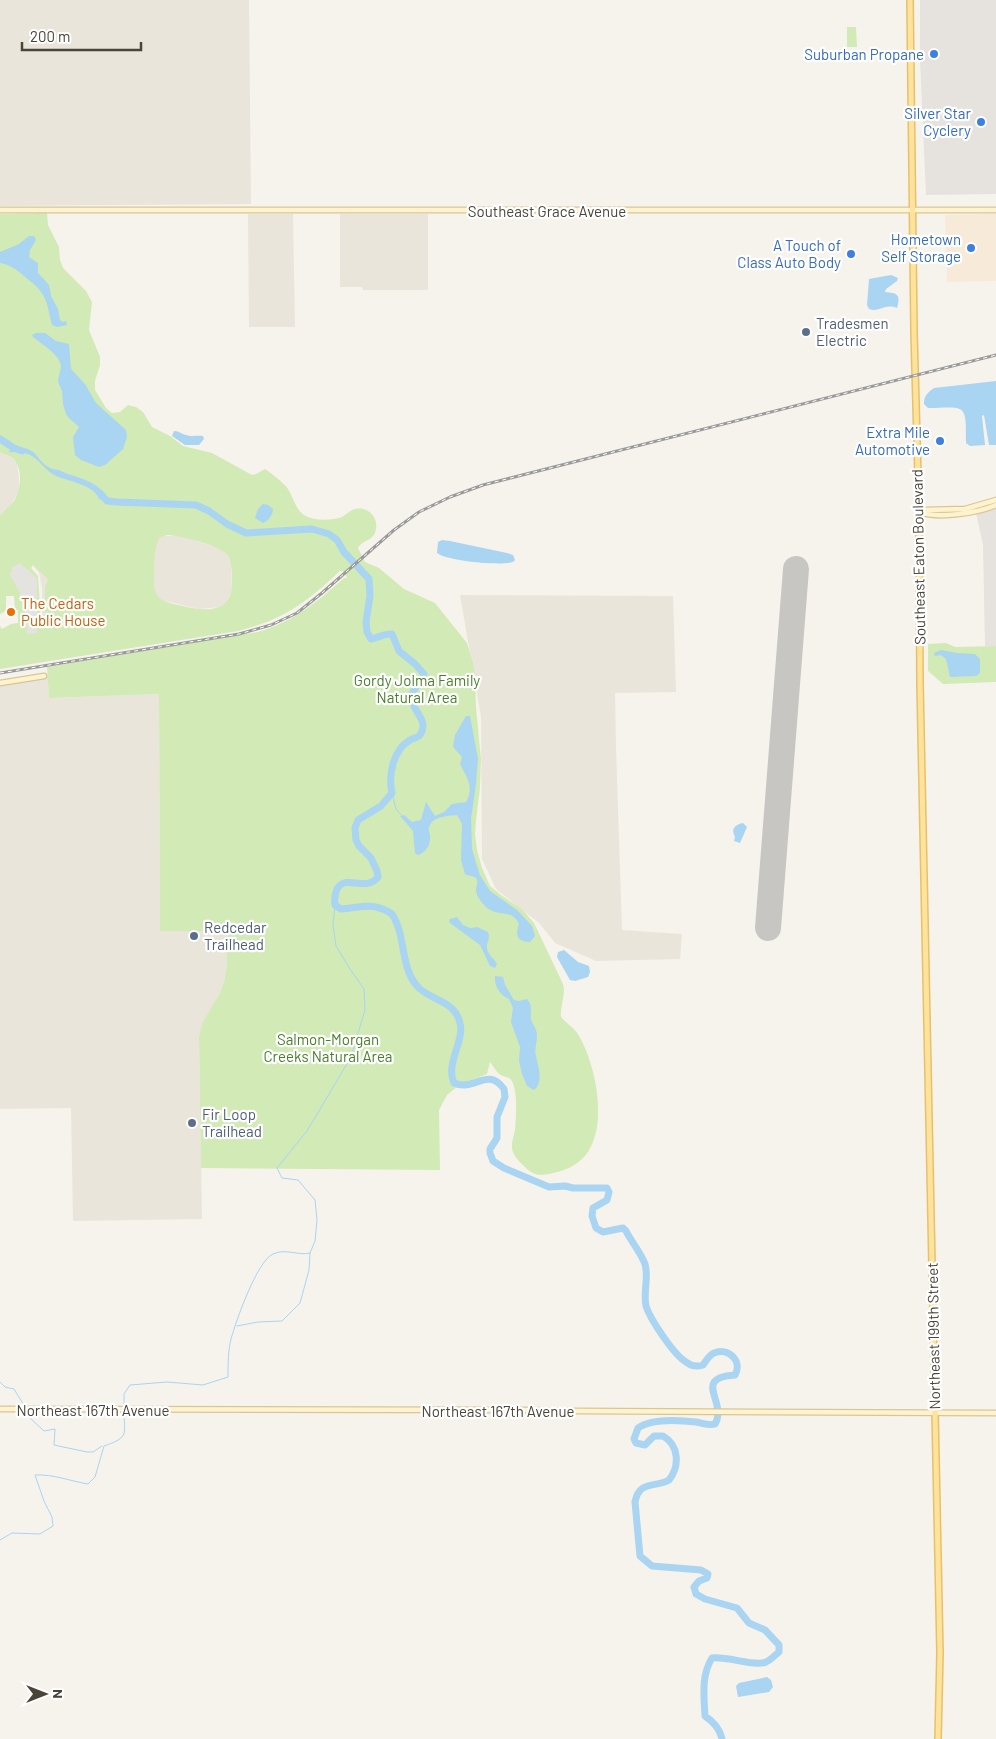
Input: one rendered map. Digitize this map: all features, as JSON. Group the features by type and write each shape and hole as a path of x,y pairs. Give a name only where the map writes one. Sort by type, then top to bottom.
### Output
{"main road":[{"name":"Southeast Eaton Boulevard","path":"910,0 925,933"},
{"name":"Northeast 199th Street","path":"925,933 940,1653 938,1739"}],"street":[{"name":"Southeast Grace Avenue","path":"0,210 996,210"},
{"path":"919,512 925,510 969,508 996,500"},
{"path":"919,512 926,515 965,513 996,505"},
{"path":"0,683 44,676"},
{"name":"Northeast 167th Avenue","path":"0,1409 996,1413"}],"shaded area":[{"path":"0,0 249,0 251,204 0,206"},
{"path":"920,0 996,0 996,194 926,195 920,60"},
{"path":"248,214 293,214 295,327 249,327"},
{"path":"340,214 428,214 428,290 363,290 362,287 340,287"},
{"name":"Hometown Self Storage","path":"996,214 996,281 947,282 945,215"},
{"path":"0,452 11,457 17,463 19,491 12,503 0,515"},
{"path":"996,507 996,646 985,646 983,545 976,513"},
{"path":"160,536 183,536 220,549 228,556 231,565 232,590 227,602 220,607 199,609 161,600 42,621 42,588 39,573 27,558 158,539"},
{"path":"20,563 37,578 37,633 27,634 25,602 28,600 28,596 20,599 20,593 9,573 13,571 11,568"},
{"path":"460,595 673,596 676,692 615,693 616,748 622,930 682,934 680,959 596,961 555,943 539,923 496,889 482,859 481,717"},
{"path":"48,677 49,698 159,694 160,930 226,930 227,965 224,982 199,1037 202,1219 73,1221 71,1108 0,1109 0,685"}],"green space":[{"path":"847,27 856,27 857,47 847,47"},
{"path":"47,213 48,225 59,247 63,268 86,291 92,302 89,330 100,357 95,390 106,408 112,413 120,412 128,405 136,407 143,412 152,427 170,436 183,446 212,453 252,475 265,469 286,487 299,510 308,517 328,520 342,517 355,509 369,512 375,519 376,528 374,536 362,543 358,548 365,562 379,568 404,589 435,603 467,643 475,675 481,759 475,834 482,868 490,886 522,909 534,923 563,984 564,993 561,1017 579,1036 595,1079 598,1113 597,1129 592,1144 585,1156 575,1165 562,1171 541,1175 534,1174 519,1161 512,1147 516,1112 514,1086 510,1079 499,1074 490,1062 487,1074 459,1085 447,1095 439,1110 440,1170 201,1168 199,1037 203,1022 224,982 227,965 226,931 160,931 159,694 49,698 47,667 258,632 293,617 314,603 344,578 347,578 344,572 340,571 294,609 267,622 238,631 0,669 0,626 2,629 11,624 18,623 18,610 15,610 14,596 6,596 6,611 0,614 0,515 14,501 20,484 20,472 11,457 0,452 0,214","holes":["168,535 191,539 209,545 228,556 231,566 232,583 230,594 226,602 220,607 212,609 193,608 170,603 158,596 154,585 156,547 160,537","33,565 48,579 45,587 45,620 41,620 38,576 31,568"]},
{"path":"946,643 955,647 996,646 996,682 943,684 928,671 928,644"}],"water":[{"path":"29,236 34,236 36,240 30,250 29,257 38,263 38,273 49,285 60,320 66,321 67,325 57,327 52,325 44,296 36,286 16,270 0,263 0,252 19,244"},
{"path":"891,275 898,278 897,281 886,289 885,292 897,295 897,308 869,309 867,305 869,279"},
{"path":"45,333 56,341 69,344 71,369 85,384 96,403 126,430 127,437 123,449 105,465 99,467 81,460 75,455 73,437 79,427 66,414 63,404 62,391 58,382 61,368 60,362 54,353 33,337 32,335"},
{"path":"996,381 996,445 989,445 984,415 982,416 985,445 970,446 966,443 966,421 962,410 950,407 928,408 924,404 926,395 934,388"},
{"path":"174,431 188,436 203,436 204,439 199,445 185,445 172,436"},
{"path":"19,447 31,450 51,469 60,470 94,484 104,494 107,501 99,499 87,487 52,474 28,454 9,452 11,449"},
{"path":"263,504 273,509 270,518 263,523 255,518 258,509"},
{"path":"442,540 507,553 513,555 515,560 507,563 474,562 443,556 437,553 438,542"},
{"path":"941,650 975,654 980,659 980,673 976,676 950,677 946,659 941,655 935,656 934,653"},
{"path":"466,716 470,716 478,759 471,819 472,849 480,875 490,891 517,910 532,926 535,936 530,942 518,937 519,924 513,916 491,910 478,897 476,892 477,879 465,874 461,860 462,824 457,815 441,817 430,824 429,845 426,850 418,855 415,853 413,831 400,816 404,815 412,822 421,820 426,802 435,816 444,812 452,804 466,802 470,786 460,764 462,757 453,747 455,735"},
{"path":"743,823 747,827 740,843 734,841 733,830 735,826"},
{"path":"457,917 463,925 470,928 477,927 488,932 487,948 497,964 495,968 490,966 480,945 450,923 450,919"},
{"path":"564,950 578,962 589,966 590,972 588,977 575,981 570,980 557,957 558,952"},
{"path":"495,976 503,977 505,985 514,1000 527,999 531,1005 531,1019 537,1034 535,1051 540,1078 534,1090 527,1086 522,1074 519,1061 520,1047 511,1022 513,1008 509,999 498,990"},
{"path":"767,1677 771,1680 773,1687 769,1692 738,1697 736,1686 739,1683"}],"waterway":[{"path":"0,439 22,451"},
{"path":"100,493 107,501 196,505 246,533 312,529 329,534 337,540 344,552 369,579 370,596 366,622 367,632 371,639 392,634 399,651 424,674 411,695 413,705 421,718 423,726 421,733 404,744 396,756 391,771 392,793 381,806 358,820 355,828 356,840 359,846 371,858 378,877 367,883 350,882 341,885 337,889 335,905 341,909 373,906 392,914 399,931 405,960 412,978 422,991 448,1005 457,1015 460,1023 460,1037 452,1068 454,1083 461,1085 486,1079 498,1083 504,1089 505,1097 497,1117 497,1138 490,1149 493,1161 504,1168 549,1187 607,1188 609,1192 607,1200 593,1208 592,1216 596,1228 603,1232 623,1228 626,1231 645,1264 646,1306 669,1345 681,1358 694,1366 703,1365 711,1355 719,1352 729,1354 736,1360 737,1370 735,1375 722,1377 715,1381 713,1386 718,1416 715,1424 658,1421 638,1428 634,1439 636,1443 645,1445 654,1436 663,1436 672,1445 676,1456 675,1468 669,1480 644,1487 637,1495 635,1502 640,1556 652,1566 701,1570 708,1574 707,1578 699,1581 694,1587 696,1594 705,1599 737,1608 749,1623 765,1630 779,1645 779,1652 770,1660 761,1663 712,1658 705,1679 705,1716 716,1726 722,1739"},
{"path":"392,793 396,809 401,815"},
{"path":"124,1406 124,1394 130,1385 167,1382 203,1385 228,1377 231,1339 248,1292 260,1268 267,1259 278,1252 310,1253 315,1241 317,1220 315,1200 298,1180 282,1178 277,1168 307,1131 351,1057 365,1010 364,989 336,946 333,925 335,905"},
{"path":"237,1326 258,1322 282,1321 300,1303 309,1270 310,1253"},
{"path":"0,1382 5,1387 14,1389 25,1407"},
{"path":"0,1540 12,1533 40,1534 53,1526 52,1517 35,1475 88,1484 95,1477 104,1446 118,1440 124,1434 124,1410"},
{"path":"26,1411 30,1418 44,1431 55,1429 54,1445 87,1452 93,1452 102,1446"}],"runway":[{"path":"768,928 796,569"}],"railway":[{"path":"0,673 239,634 271,625 297,613 394,530 419,512 450,497 483,485 996,355"}],"place":[{"name":"Suburban Propane","path":"934,54"},
{"name":"Silver Star Cyclery","path":"981,122"},
{"name":"Hometown Self Storage","path":"971,248"},
{"name":"A Touch of Class Auto Body","path":"851,254"},
{"name":"Tradesmen Electric","path":"806,332"},
{"name":"Extra Mile Automotive","path":"940,441"},
{"name":"The Cedars Public House","path":"11,612"},
{"name":"Redcedar Trailhead","path":"194,936"},
{"name":"Fir Loop Trailhead","path":"192,1123"}],"park label":[{"name":"Gordy Jolma Family Natural Area","path":"417,688"},
{"name":"Salmon-Morgan Creeks Natural Area","path":"328,1048"}]}
